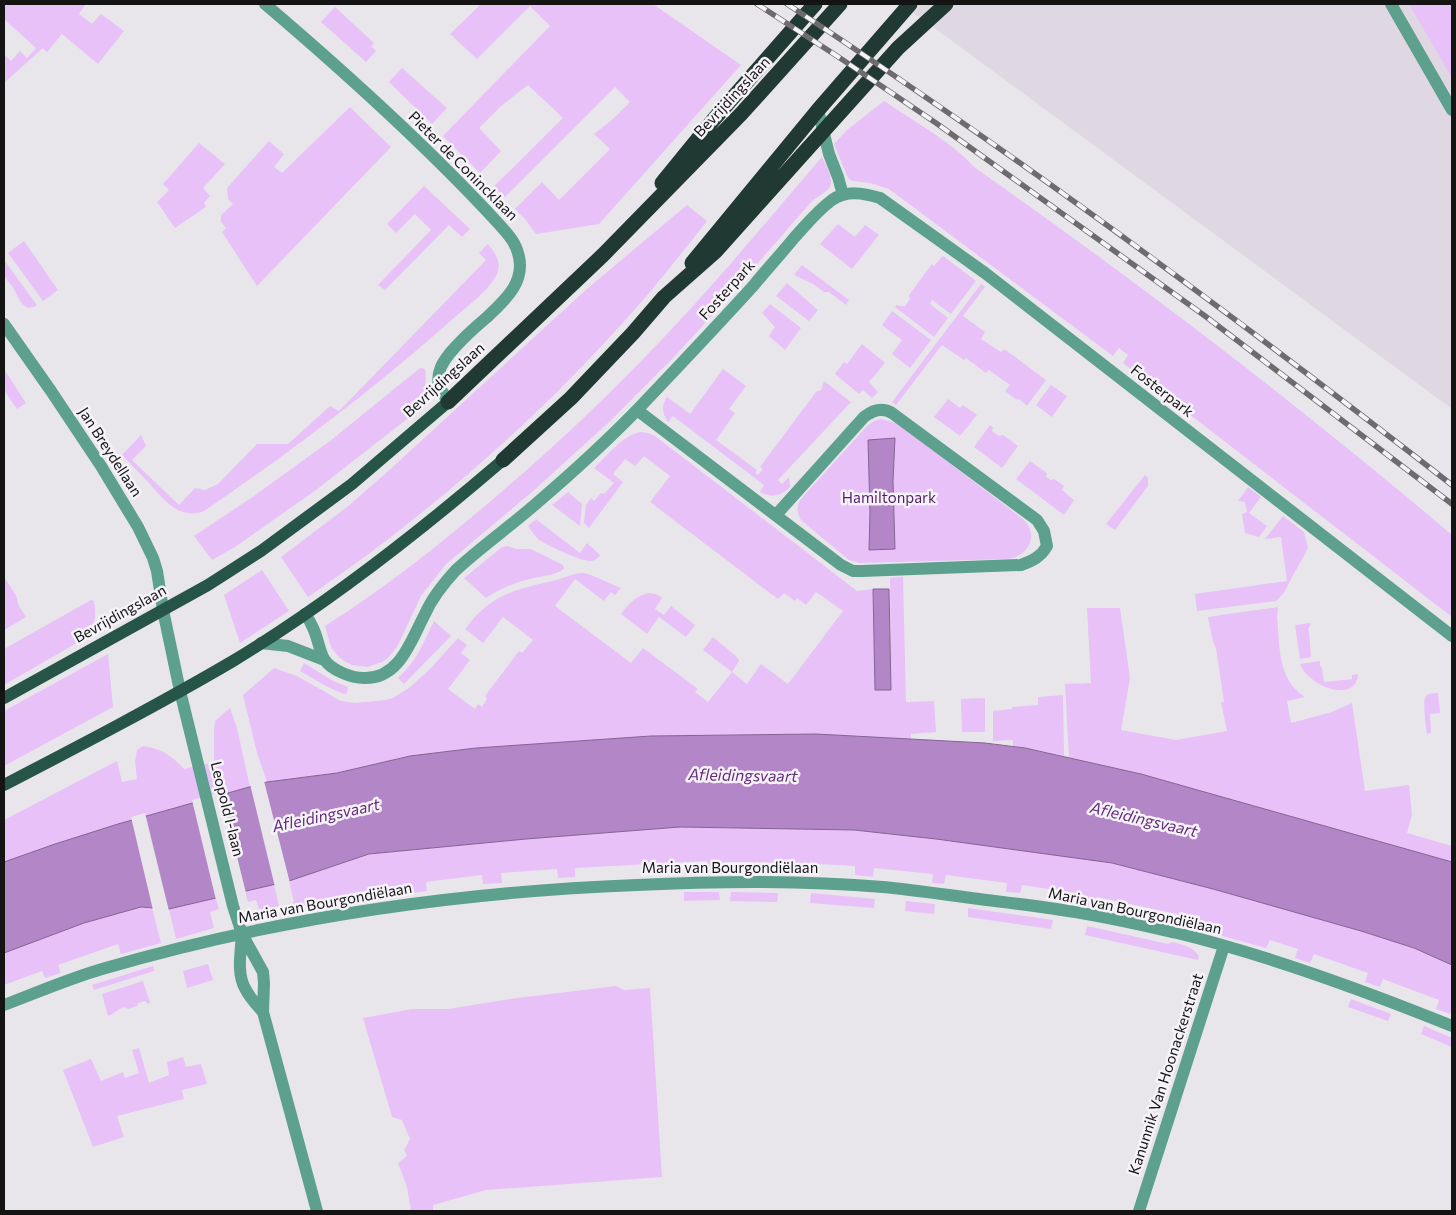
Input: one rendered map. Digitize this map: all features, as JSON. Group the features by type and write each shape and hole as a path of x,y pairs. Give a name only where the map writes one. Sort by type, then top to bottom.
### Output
{"highway":[{"path":"603,256 715,118 815,4"},
{"name":"Bevrijdingslaan","path":"448,402 603,256 741,114 840,4"},
{"path":"503,460 571,398 634,333 818,110 910,4"},
{"path":"664,297 716,252 898,48 946,4"}],"main road":[{"name":"Bevrijdingslaan","path":"4,698 208,585 282,536 352,484 448,402"},
{"path":"4,785 180,691 261,643 396,549 503,460"}],"street":[{"name":"Pieter de Conincklaan","path":"265,4 331,61 407,131 477,201 516,247 520,260 520,270 513,291 504,302 458,343 443,362 439,373 439,385 448,402"},
{"path":"1391,4 1452,110"},
{"path":"818,110 828,154 843,195"},
{"name":"Fosterpark","path":"637,410 737,304 813,216 828,203 843,195 851,193 867,194 880,198 895,208 985,273 1452,636"},
{"name":"Jan Breydellaan","path":"4,324 101,466 138,527 153,558 180,691"},
{"path":"261,643 288,646 324,660 339,672 364,678 377,677 390,670 400,662 433,599 456,570 538,502 637,410 841,565 853,571 1015,566 1035,559 1047,546 1044,531 1037,520 892,412 882,409 876,410 864,417 776,515"},
{"path":"305,614 314,628 324,660"},
{"name":"Leopold I-laan","path":"180,691 242,934 263,972 263,1012 317,1211"},
{"name":"Maria van Bourgondiëlaan","path":"4,1005 100,970 185,947 326,917 422,902 566,887 691,882 767,882 883,887 1070,911 1178,933 1262,956 1452,1026"},
{"name":"Leopold I-laan","path":"242,934 240,967 242,978 245,989 263,1012"},
{"name":"Kanunnik Van Hoonackerstraat","path":"1139,1211 1224,946"}],"shaded area":[{"path":"901,4 1452,4 1452,409 944,35"}],"green space":[{"path":"4,4 86,4 79,14 92,24 101,14 124,31 98,64 62,34 47,52 43,48 4,83 4,54 11,61 20,51 27,58 36,48 4,19"},
{"path":"481,4 653,4 741,65 599,224 536,234 515,209 542,182 559,200 610,149 594,134 630,102 615,87 505,197 493,187 563,118 528,85 501,106 479,128 501,151 480,173 443,136 550,26 530,6 477,59 450,34"},
{"path":"1409,4 1452,4 1452,78"},
{"path":"335,7 374,43 371,46 376,51 366,62 321,22"},
{"path":"402,68 447,108 432,124 389,82"},
{"path":"884,101 943,140 974,167 1097,255 1218,346 1336,439 1452,535 1452,617 1123,363 1128,355 1119,348 1113,356 889,189 870,183 852,181 848,178 834,144 847,130"},
{"path":"350,107 391,147 257,286 222,232 226,228 221,222 221,215 233,204 228,199 227,188 269,141 284,154 274,167 282,173"},
{"path":"199,143 225,164 203,188 210,196 204,203 206,207 175,228 157,202 169,190 163,184"},
{"path":"822,157 828,168 831,181 829,188 812,201 709,319 608,423 532,492 446,564 421,596 398,645 389,657 382,662 367,667 352,665 337,655 331,647 325,626 404,571 504,490 553,447 623,380 688,311"},
{"path":"424,186 470,229 462,237 449,225 385,290 378,285 431,230 415,214 396,233 387,224"},
{"path":"687,205 707,221 671,267 582,367 503,443 448,491 381,545 308,597 281,557 347,507 588,288"},
{"path":"838,224 855,237 865,225 879,235 852,269 820,244"},
{"path":"24,241 58,290 43,301 8,253"},
{"path":"488,244 496,256 499,267 491,284 479,296 424,344 332,419 204,511 187,513 173,507 160,496 122,455 141,435 146,446 132,460 179,505 195,488 205,490 218,484 257,444 288,444 330,406 339,411 486,260 479,253"},
{"path":"943,256 976,281 951,314 932,300 930,304 948,318 934,337 895,307 897,305 905,306 910,299 909,295 932,264 934,266"},
{"path":"4,260 37,305 28,308 22,303 6,277"},
{"path":"802,265 849,300 846,305 829,292 824,292 813,284 794,275"},
{"path":"787,283 818,310 809,321 776,296"},
{"path":"981,284 985,287 963,316 985,332 981,339 1001,352 1004,349 1046,380 1027,406 1005,391 1010,385 989,370 986,373 966,358 964,360 942,345 896,405 892,402"},
{"path":"770,304 801,328 785,350 769,336 775,327 762,313"},
{"path":"892,311 931,340 910,368 892,354 902,340 882,325"},
{"path":"862,344 885,363 869,382 878,392 872,398 863,390 859,394 835,374 844,362 847,364"},
{"path":"420,368 425,369 426,380 416,412 316,490 235,547 212,560 194,536 254,496 330,441"},
{"path":"4,369 26,403 17,409 4,390"},
{"path":"723,369 746,386 729,409 735,413 716,440 757,470 755,473 758,475 763,469 760,467 816,392 821,390 824,381 851,402 778,480 782,484 789,477 790,487 779,494 768,495 760,492 764,485 673,416 668,422 664,416 663,406 667,397 690,414"},
{"path":"1051,385 1067,396 1052,417 1036,405"},
{"path":"948,399 960,408 963,405 977,415 960,436 934,417"},
{"name":"Hamiltonpark","path":"881,419 898,424 1023,519 1031,531 1030,543 1027,549 1016,557 1009,559 860,563 849,560 801,520 798,510 800,500 867,426"},
{"path":"990,425 993,427 992,431 999,436 1003,435 1018,446 1002,468 974,447"},
{"path":"641,432 655,436 857,591 873,589 875,690 891,690 890,578 903,577 906,702 934,701 936,732 911,734 911,739 816,734 651,736 476,748 410,756 337,773 267,782 257,753 243,695 274,668 297,676 341,701 355,703 386,700 409,688 430,669 458,638 467,645 461,653 470,660 448,689 475,709 478,704 482,707 487,699 485,696 519,651 522,653 533,640 503,617 483,643 465,629 485,608 505,595 516,590 576,574 590,574 621,588 615,595 611,592 604,601 575,579 555,606 631,663 643,648 698,689 695,692 708,702 732,672 747,684 761,664 788,684 843,611 816,592 806,605 797,598 795,601 784,593 778,599 650,502 670,476 644,456 635,466 625,459 613,474 623,482 589,528 584,523 586,505 591,498 594,501 614,483 594,468 622,441"},
{"path":"1030,461 1047,473 1046,477 1051,480 1054,479 1064,486 1062,490 1074,500 1064,515 1016,479"},
{"path":"1145,475 1148,478 1148,486 1115,530 1106,524"},
{"path":"1248,487 1261,497 1249,513 1267,526 1259,537 1245,533 1242,514 1247,512 1245,502 1238,501"},
{"path":"568,492 582,504 580,526 552,505"},
{"path":"1283,516 1304,532 1308,548 1280,598 1276,601 1197,611 1195,594 1287,581 1281,537 1265,539"},
{"path":"536,519 580,553 587,543 600,556 593,561 585,560 542,542 528,526"},
{"path":"507,546 517,549 531,549 563,565 564,569 553,574 515,583 486,598 464,578 502,547"},
{"path":"262,570 289,611 240,643 224,595"},
{"path":"4,577 16,595 19,606 26,617 4,630"},
{"path":"649,593 656,594 662,598 655,609 664,615 671,606 695,625 686,637 659,617 647,634 621,614 633,600"},
{"path":"91,600 94,601 95,619 90,632 82,640 4,685 4,649"},
{"path":"1278,607 1280,650 1285,671 1289,681 1305,697 1287,701 1291,723 1332,712 1352,703 1365,791 1409,785 1412,815 1407,833 1452,846 1452,862 1141,774 1069,758 1065,684 1091,683 1087,608 1120,608 1130,678 1121,730 1176,740 1227,731 1221,702 1224,702 1216,648 1208,617"},
{"path":"434,621 451,636 404,684 398,678 415,658"},
{"path":"1311,623 1308,630 1311,657 1300,659 1295,625"},
{"path":"713,637 737,657 739,661 732,672 703,650"},
{"path":"108,654 113,707 4,766 4,711"},
{"path":"1320,661 1324,682 1352,679 1352,675 1358,674 1355,683 1349,689 1331,689 1312,679 1300,664"},
{"path":"304,663 333,681 348,687 347,693 345,694 322,684 300,671"},
{"path":"1438,693 1440,713 1430,714 1431,733 1427,734 1425,699 1429,694"},
{"path":"1063,695 1064,756 1013,746 1013,740 993,741 993,711 1038,705 1038,697"},
{"path":"985,698 985,732 962,732 961,699"},
{"path":"230,708 237,728 250,787 96,831 4,863 4,820 117,761 122,782 137,779 135,762 137,750 143,746 166,753 184,769 214,762 215,721"},
{"path":"680,827 854,830 1112,863 1213,889 1414,948 1452,965 1452,1007 1450,1014 1436,1009 1439,1000 1383,979 1380,987 1365,982 1368,973 1314,954 1310,963 1295,958 1298,949 1270,940 1266,948 1175,923 1177,914 1097,897 1094,906 1081,903 1083,894 1022,885 1020,893 1006,892 1007,883 946,875 944,884 932,883 933,874 874,868 873,877 855,875 855,866 801,863 724,862 724,870 708,871 707,861 575,868 575,877 558,878 557,869 501,873 502,883 483,884 482,875 426,882 427,891 412,893 410,884 353,893 355,902 295,912 289,881 371,854"},
{"path":"274,884 279,906 262,910 259,909 256,900 248,902 245,891"},
{"path":"684,892 719,892 720,900 684,901"},
{"path":"731,892 778,893 777,902 730,901"},
{"path":"811,893 875,899 874,908 810,903"},
{"path":"216,898 219,909 210,912 214,928 176,939 169,909"},
{"path":"906,901 935,904 934,914 905,911"},
{"path":"141,907 152,908 161,943 121,954 118,944 58,965 61,973 45,978 42,971 4,985 4,953 84,923"},
{"path":"968,908 1053,920 1051,929 968,917"},
{"path":"1087,926 1168,944 1172,942 1184,945 1199,956 1198,960 1085,935"},
{"path":"208,964 213,980 187,988 183,971"},
{"path":"153,966 154,971 94,990 92,985"},
{"path":"143,981 150,1003 148,1004 145,1001 128,1009 124,1007 108,1016 102,994"},
{"path":"616,986 624,990 650,988 662,1177 486,1190 433,1205 433,1211 411,1211 407,1187 398,1163 407,1156 404,1150 410,1139 402,1120 392,1117 363,1018 412,1009 448,1009 517,998"},
{"path":"1351,999 1391,1014 1388,1021 1348,1007"},
{"path":"1424,1026 1452,1038 1452,1047 1421,1034"},
{"path":"139,1048 149,1083 169,1075 167,1062 183,1057 186,1067 201,1064 207,1084 182,1090 184,1099 117,1116 124,1137 93,1147 63,1070 91,1059 101,1081 123,1072 125,1078 139,1073 132,1050"}],"water":[{"path":"895,438 893,481 895,549 869,550 868,440"},
{"path":"873,589 889,589 891,690 875,690"},
{"name":"Afleidingsvaart","path":"816,734 985,743 1025,748 1141,774 1452,862 1452,965 1414,948 1361,931 1213,889 1112,863 854,830 680,827 369,854 289,881 169,909 141,907 84,923 4,953 4,862 118,824 267,782 337,773 410,756 476,748 651,736"}],"pier":[{"path":"264,781 290,883 275,887 250,784"},
{"path":"221,792 246,893 216,900 192,800"},
{"path":"145,813 169,911 153,910 131,817"}],"railway":[{"path":"757,4 936,123 1205,316 1452,504"},
{"path":"787,4 957,119 1124,238 1289,360 1452,485"}]}
